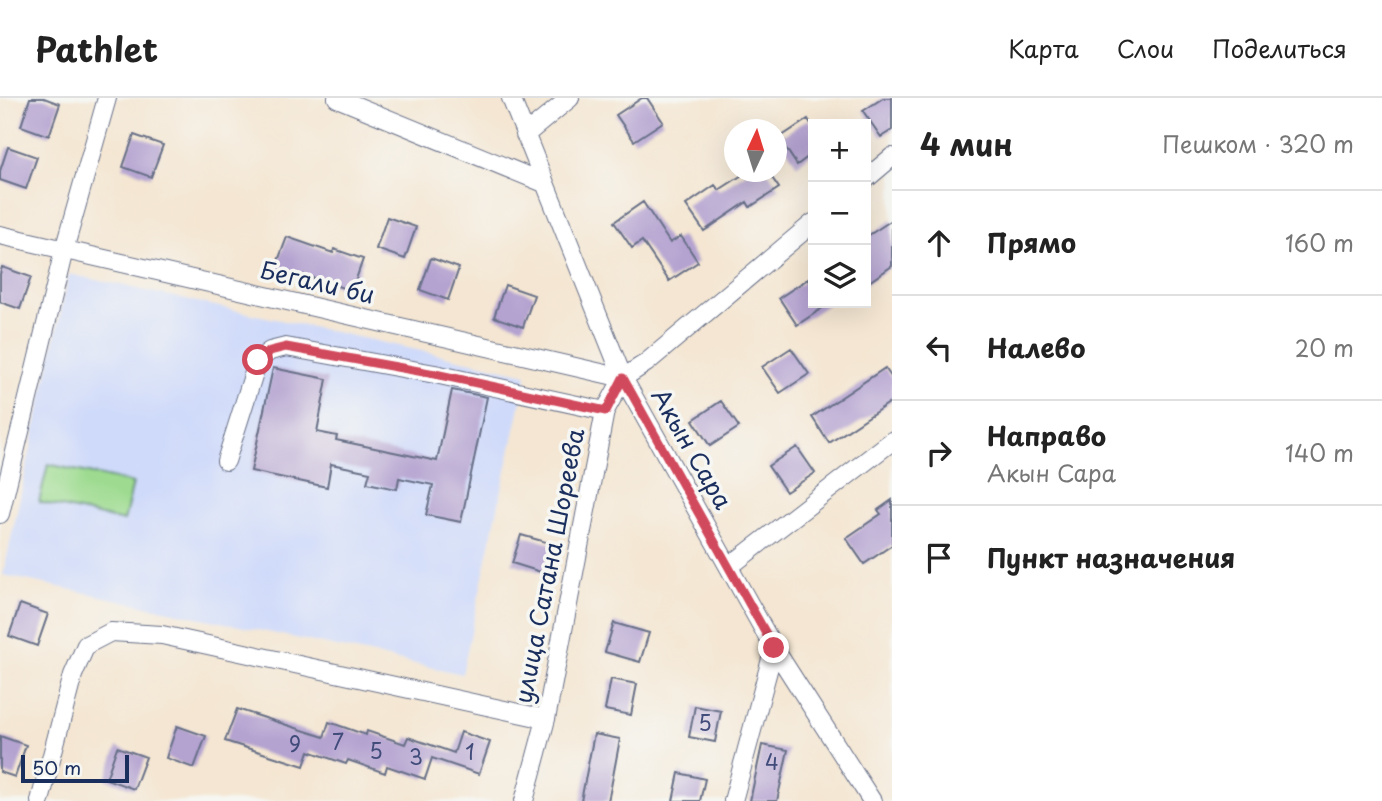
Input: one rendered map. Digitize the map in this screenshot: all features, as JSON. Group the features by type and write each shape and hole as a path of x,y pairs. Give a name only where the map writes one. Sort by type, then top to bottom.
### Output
{"street":[{"path":"0,514 64,250 107,98"},
{"path":"337,98 544,183"},
{"name":"Акын Сара","path":"511,98 623,378 774,648 872,801"},
{"path":"525,135 570,98"},
{"path":"871,175 892,158"},
{"name":"улица Сатана Шореева","path":"524,801 546,719 606,411 623,378 646,362 808,227"},
{"name":"Бегали би","path":"0,235 623,378"},
{"path":"226,461 258,360 270,351 286,347 435,374 606,411"},
{"path":"0,429 18,432"},
{"path":"730,566 892,441"},
{"path":"40,801 73,675 86,645 111,632 162,635 546,719"},
{"path":"733,801 774,648"}],"shaded area":[{"path":"69,274 527,374 462,674 3,575"}],"green space":[{"path":"48,464 133,483 124,521 39,502"}],"building":[{"path":"30,98 44,98 60,104 49,136 21,126"},
{"path":"642,98 647,98 663,122 634,141 616,115"},
{"path":"883,98 892,98 892,130 881,137 863,111"},
{"path":"808,119 808,157 797,165 787,150 787,133"},
{"path":"134,135 163,145 151,177 123,167"},
{"path":"8,147 37,157 26,189 0,180 0,171"},
{"path":"731,182 775,182 779,188 750,207 747,202 704,231 686,205 715,185 719,190"},
{"path":"643,202 670,243 681,236 698,262 669,281 642,241 632,248 614,222"},
{"path":"387,217 416,227 405,259 376,249"},
{"path":"892,220 892,266 871,281 871,245 871,234"},
{"path":"287,237 333,253 334,249 363,259 352,291 305,275 304,279 275,269"},
{"path":"431,258 459,268 448,300 420,290"},
{"path":"2,267 31,277 20,309 0,302"},
{"path":"808,279 808,308 822,308 797,325 779,298"},
{"path":"505,285 534,295 523,327 494,317"},
{"path":"791,348 809,374 780,393 762,367"},
{"path":"273,368 327,379 317,432 337,436 336,440 437,461 452,390 487,397 461,522 426,515 433,485 399,478 397,489 367,483 370,472 331,464 327,487 251,471"},
{"path":"885,368 892,378 892,401 829,443 812,417"},
{"path":"721,401 739,427 710,446 693,420"},
{"path":"797,447 815,473 786,492 768,466"},
{"path":"892,500 892,545 864,564 846,538 881,514 878,510"},
{"path":"521,535 556,545 547,574 512,563"},
{"path":"20,604 48,614 37,646 9,636"},
{"path":"614,623 649,633 640,662 605,652"},
{"path":"611,679 637,684 631,715 605,710"},
{"path":"695,706 721,711 715,742 689,737"},
{"path":"237,709 324,737 329,722 366,735 367,731 405,744 408,737 454,753 461,732 490,742 479,774 432,758 425,779 387,766 385,773 348,760 346,764 309,751 304,766 225,741"},
{"path":"177,726 206,736 194,768 166,758"},
{"path":"594,734 620,739 608,801 581,801"},
{"path":"0,736 26,745 15,777 0,772"},
{"path":"762,745 788,750 777,801 750,801"},
{"path":"117,747 146,757 134,789 106,779"},
{"path":"679,773 705,779 700,801 673,801"}],"route":[{"path":"258,360 270,351 286,347 435,374 606,411 623,378 774,648"}]}
